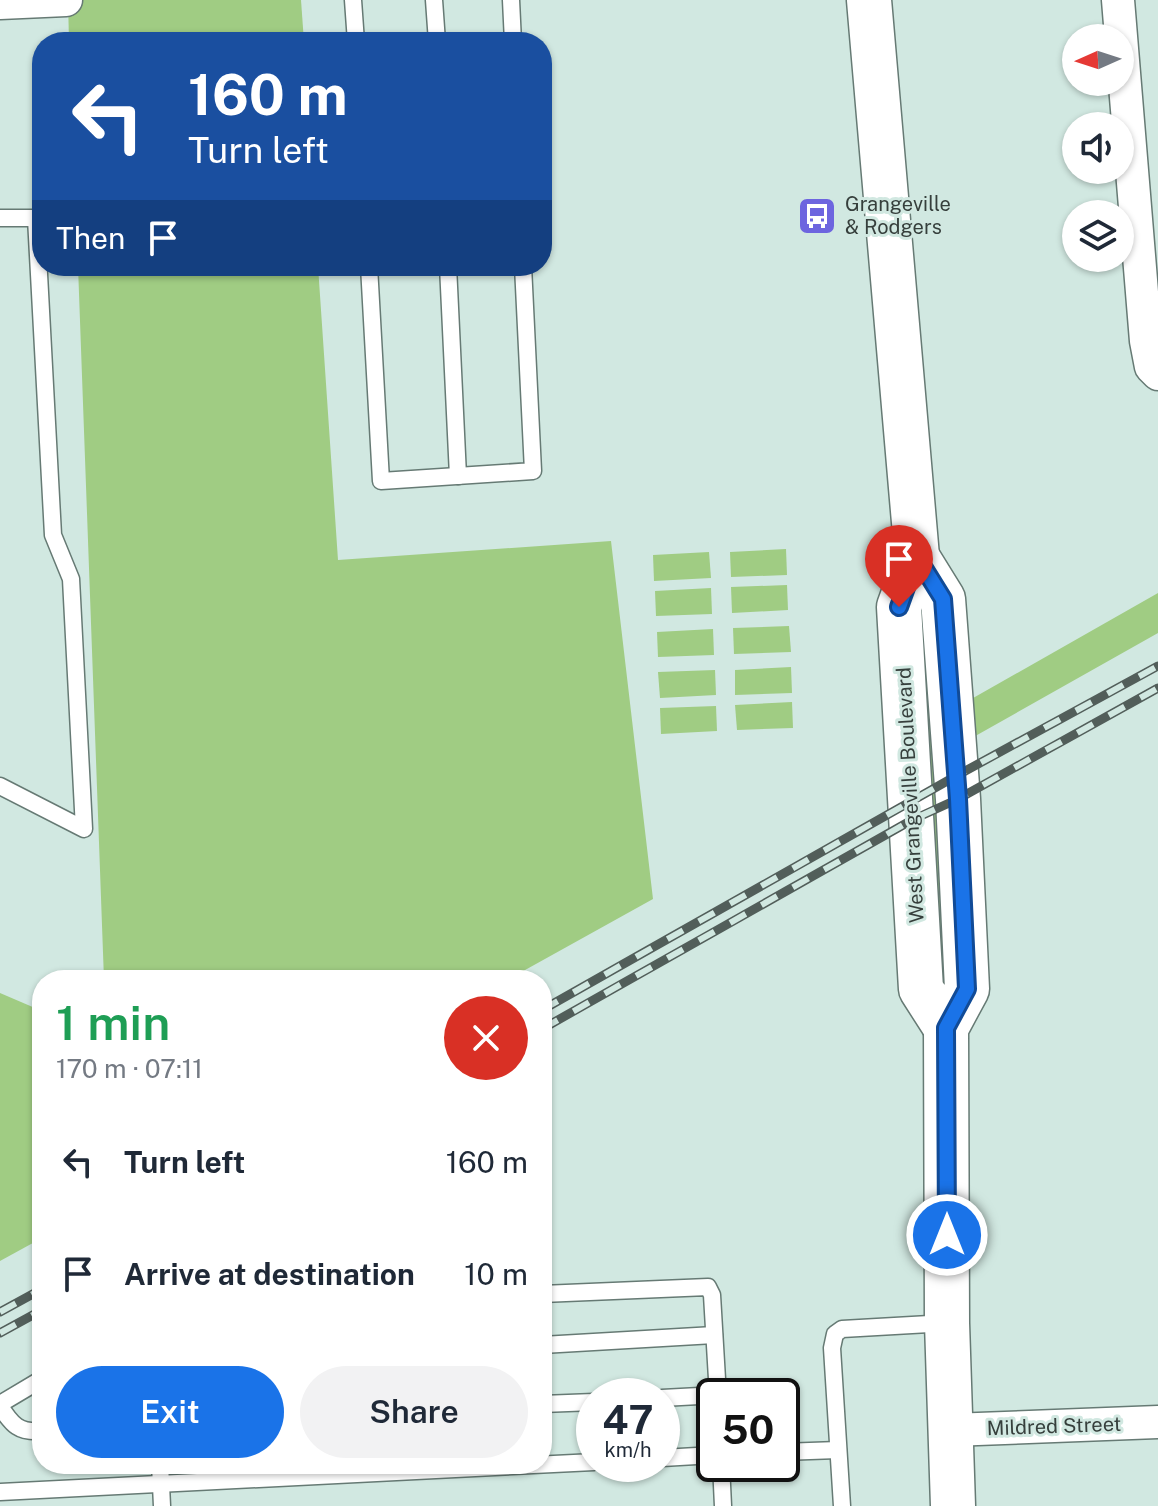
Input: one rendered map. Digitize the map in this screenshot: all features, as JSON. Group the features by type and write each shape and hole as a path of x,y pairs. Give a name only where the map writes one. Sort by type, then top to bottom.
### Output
{"main road":[{"path":"869,0 917,557 943,599 958,799 967,989 946,1028 947,1323 953,1506"}],"street":[{"path":"0,3 66,0"},
{"path":"1118,0 1146,341 1154,371"},
{"name":"Mildred Street","path":"951,1430 1158,1422"}],"lane":[{"path":"353,0 355,32"},
{"path":"434,0 436,32"},
{"path":"511,0 513,32"},
{"path":"0,218 32,218"},
{"path":"0,786 84,829 71,579 53,535 39,276"},
{"path":"370,276 381,481 533,471 523,276"},
{"path":"448,276 458,476"},
{"path":"552,1294 708,1287 712,1295 717,1378"},
{"path":"842,1506 832,1348 835,1334 842,1329 947,1323"},
{"path":"552,1344 714,1335"},
{"path":"32,1385 0,1405 10,1422 32,1432"},
{"path":"552,1404 576,1403"},
{"path":"800,1451 838,1450"},
{"path":"552,1464 576,1463"},
{"path":"161,1474 162,1506"},
{"path":"0,1492 369,1474"},
{"path":"722,1482 723,1506"}],"green space":[{"path":"68,0 301,0 303,32 69,32"},
{"path":"78,276 319,276 338,560 611,541 653,899 525,970 104,970"},
{"path":"786,549 787,575 731,577 730,552"},
{"path":"709,552 711,578 654,581 653,555"},
{"path":"917,557 952,710 1158,593 1158,633 954,748 967,989 921,989"},
{"path":"787,585 788,610 732,613 731,587"},
{"path":"711,588 712,614 656,616 655,591"},
{"path":"789,626 791,652 734,654 733,628"},
{"path":"713,629 714,655 658,657 657,632"},
{"path":"791,667 792,693 735,695 735,670"},
{"path":"715,670 716,695 660,698 658,672"},
{"path":"792,702 793,728 737,730 735,705"},
{"path":"716,706 717,731 661,734 660,708"},
{"path":"0,993 32,1007 32,1243 0,1261"}],"railway":[{"path":"552,1004 956,776 1158,666"},
{"path":"552,1023 912,820 958,799 1158,688"},
{"path":"0,1312 32,1294"},
{"path":"0,1333 32,1315"}],"place":[{"name":"Grangeville & Rodgers","path":"817,216"}],"route":[{"path":"899,607 917,557 943,599 958,799 967,989 946,1028 947,1235"}]}
